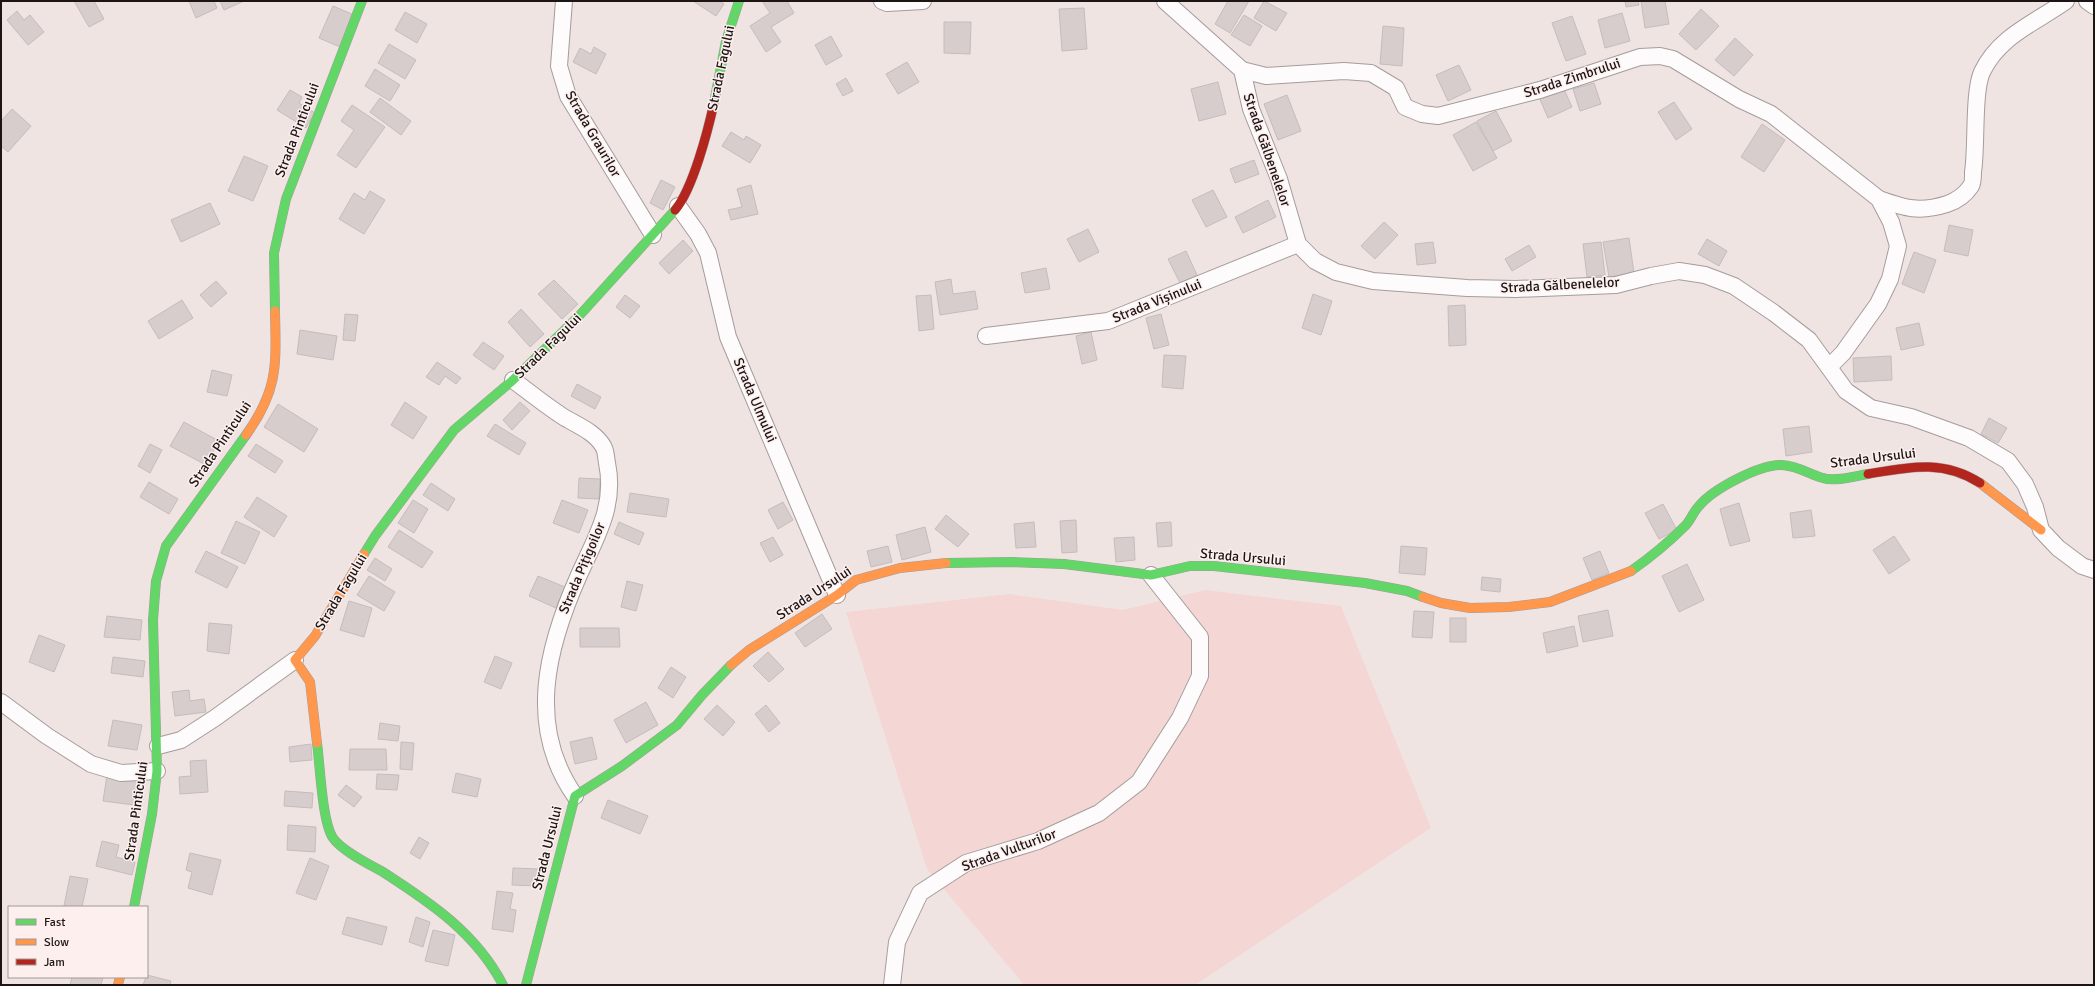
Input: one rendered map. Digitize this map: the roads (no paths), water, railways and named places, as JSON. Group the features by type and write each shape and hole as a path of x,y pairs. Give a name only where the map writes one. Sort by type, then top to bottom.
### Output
{"street":[{"name":"Strada Pinticului","path":"134,906 152,814 158,772 153,620 156,581 166,546 255,423 271,391 276,369 274,253 279,223 286,199 362,1"},
{"name":"Strada Graurilor","path":"564,1 559,66 568,96 653,235"},
{"name":"Strada Fagului","path":"158,746 181,740 215,718 295,660 315,636 374,536 454,430 513,380 579,316 678,206 688,188 702,148 712,112 724,44 739,1"},
{"path":"882,1 887,4 923,1"},
{"path":"1165,1 1242,70"},
{"name":"Strada Zimbrului","path":"1242,70 1266,76 1344,71 1372,73 1396,88 1405,107 1422,114 1438,116 1540,90 1640,57 1660,56 1673,59 1739,98 1771,114 1879,199 1910,209 1937,207 1956,201 1972,185 1976,140 1977,100 1981,74 1991,56 2012,35 2066,1"},
{"path":"2086,1 2094,6"},
{"name":"Strada Gălbenelelor","path":"1242,70 1251,109 1279,179 1298,244 1315,261 1336,272 1373,281 1467,288 1516,289 1616,285 1679,271 1705,275 1734,286 1774,313 1808,340 1846,391 1871,408 1911,417 1969,438 2008,461 2025,484 2035,507 2041,530 2058,548 2082,566 2094,570"},
{"name":"Strada Zimbrului","path":"1829,367 1842,354 1861,329 1878,304 1890,279 1898,246 1891,222 1879,199"},
{"name":"Strada Ulmului","path":"678,206 698,234 708,253 728,337 837,595"},
{"name":"Strada Vișinului","path":"986,336 1108,321 1298,244"},
{"name":"Strada Pițigoilor","path":"513,380 562,416 588,431 604,446 611,480 608,507 598,535 579,575 558,627 545,683 546,720 556,763 574,796"},
{"name":"Strada Ursului","path":"526,985 574,796 628,762 677,725 716,681 749,650 837,595 856,580 892,570 961,562 1064,564 1151,575 1190,566 1214,566 1365,583 1406,591 1441,603 1470,608 1509,607 1550,602 1627,574 1658,552 1687,524 1699,505 1727,484 1762,469 1782,465 1806,470 1824,478 1848,478 1914,466 1940,467 1968,476 1985,487 2041,530"},
{"name":"Strada Vulturilor","path":"892,985 897,942 920,894 966,863 1038,841 1099,813 1139,782 1180,718 1200,676 1200,637 1151,575"},
{"path":"295,660 310,682 326,818 333,838 346,850 436,908 480,950 500,977 503,985"},
{"path":"1,702 48,736 91,764 121,773 158,772"}]}
